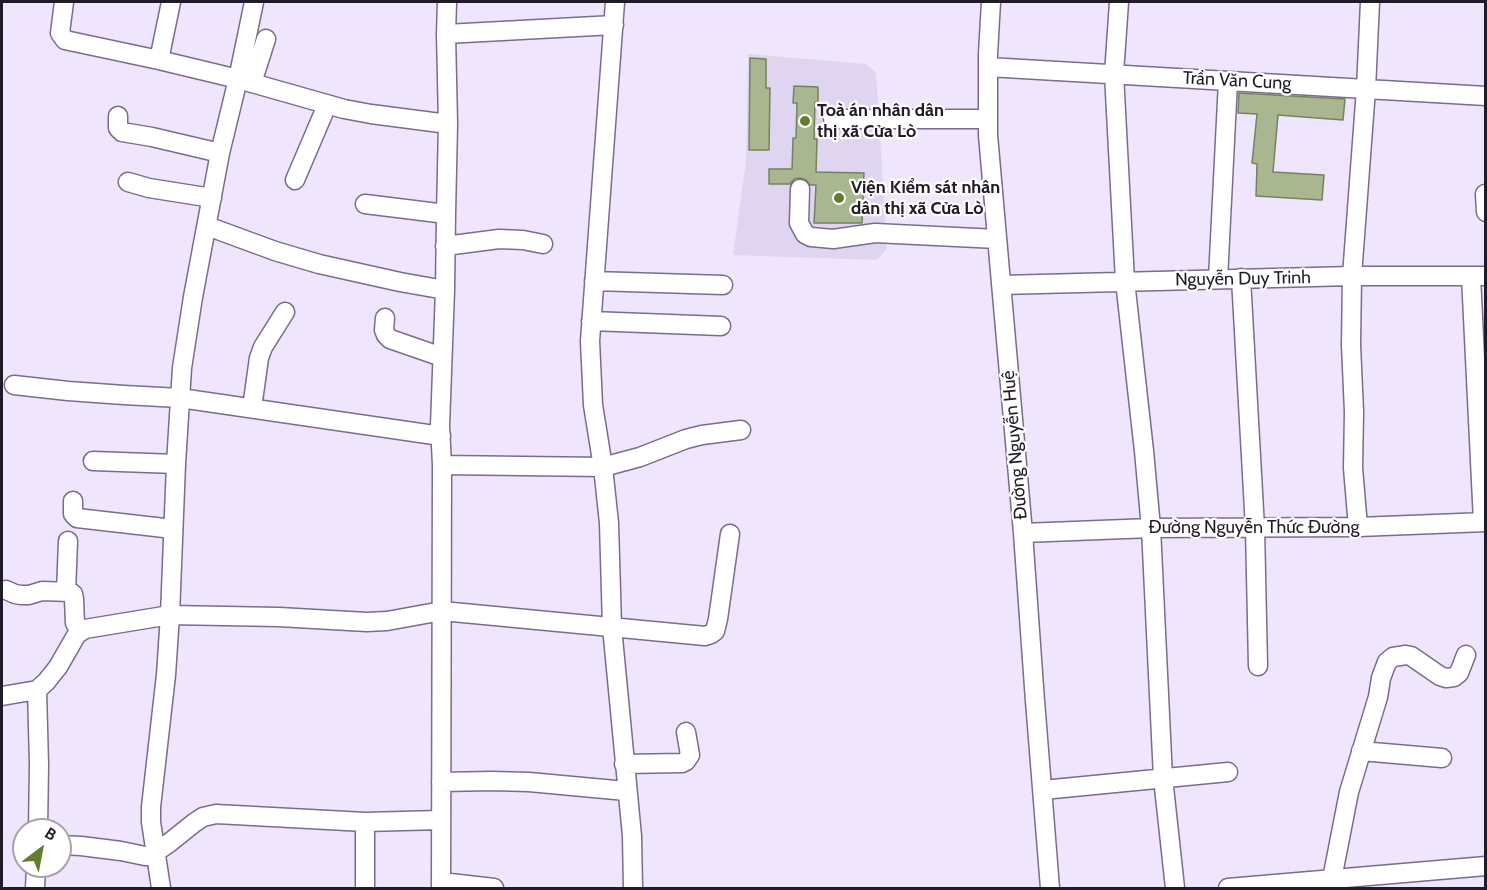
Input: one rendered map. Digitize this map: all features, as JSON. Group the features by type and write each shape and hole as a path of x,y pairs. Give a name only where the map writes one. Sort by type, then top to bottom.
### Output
{"street":[{"path":"64,2 60,33 65,40 245,81 327,105 371,114 448,124"},
{"path":"159,60 171,2"},
{"path":"245,81 254,2"},
{"path":"447,2 448,124 441,436 441,885 494,888"},
{"path":"615,2 590,341 593,405 609,523 612,627 632,836 633,888"},
{"name":"Đường Nguyễn Huệ","path":"991,2 988,135 1023,533 1050,888"},
{"path":"1119,2 1114,74 1125,281 1151,528 1163,778 1174,888"},
{"path":"1358,527 1353,468 1352,276 1370,2"},
{"path":"446,34 614,25"},
{"path":"161,888 151,822 151,807 166,675 184,345 220,153 245,81 266,39"},
{"name":"Trần Văn Cung","path":"988,67 1485,96"},
{"path":"1218,279 1228,81"},
{"path":"296,180 327,105"},
{"path":"118,116 118,128 122,132 220,153"},
{"path":"833,119 988,119"},
{"path":"128,182 149,188 212,198"},
{"path":"800,189 799,223 805,234 811,237 833,238 875,233 997,239"},
{"path":"365,204 446,214"},
{"path":"207,226 275,251 319,264 445,290"},
{"path":"445,246 499,238 543,244"},
{"path":"1478,276 1484,522"},
{"name":"Nguyễn Duy Trinh","path":"1001,285 1241,278 1478,276"},
{"path":"1241,278 1255,528 1258,666"},
{"path":"594,281 723,285"},
{"path":"252,408 259,358 263,347 285,312"},
{"path":"385,318 384,330 390,339 442,357"},
{"path":"591,321 721,326"},
{"path":"14,385 91,393 180,398 441,436"},
{"path":"442,465 603,467 640,457 686,439 741,430"},
{"path":"93,461 176,464"},
{"path":"73,501 73,514 77,518 173,529"},
{"name":"Đường Nguyễn Thức Đường","path":"1023,533 1151,528 1358,527 1484,522"},
{"path":"2,696 37,690 58,667 77,634 92,626 170,615 279,617 367,622 387,621 442,611 705,636 715,631 718,619 730,534"},
{"path":"66,592 68,541"},
{"path":"6,590 21,595 42,591 70,592 74,599 75,623 80,632"},
{"path":"1332,879 1349,792 1387,663 1393,657 1411,656 1433,672 1446,678 1454,677 1459,673 1466,655"},
{"path":"37,690 38,818"},
{"path":"624,764 686,761 690,755 686,732"},
{"path":"1361,751 1442,758"},
{"path":"1042,790 1227,772"},
{"path":"441,782 529,782 626,791"},
{"path":"72,846 145,856 155,854 203,817 216,814 364,822 440,820"},
{"path":"364,822 365,888"},
{"path":"1228,888 1485,866"}],"shaded area":[{"path":"748,54 866,64 876,73 887,249 877,260 733,255 746,161"}],"building":[{"path":"750,58 766,59 766,88 770,88 769,150 749,150"},
{"path":"794,86 818,87 818,102 815,102 814,139 817,139 816,172 864,173 862,223 814,223 816,185 810,185 806,180 800,178 794,179 790,184 769,184 769,169 792,169 797,103 793,103"},
{"path":"1239,93 1345,99 1343,120 1278,115 1273,172 1324,175 1322,200 1256,196 1257,164 1252,163 1257,114 1238,113"}],"place":[{"name":"Toà án nhân dân thị xã Cửa Lò","path":"805,121"},
{"name":"Viện Kiểm sát nhân dân thị xã Cửa Lò","path":"839,198"}]}
